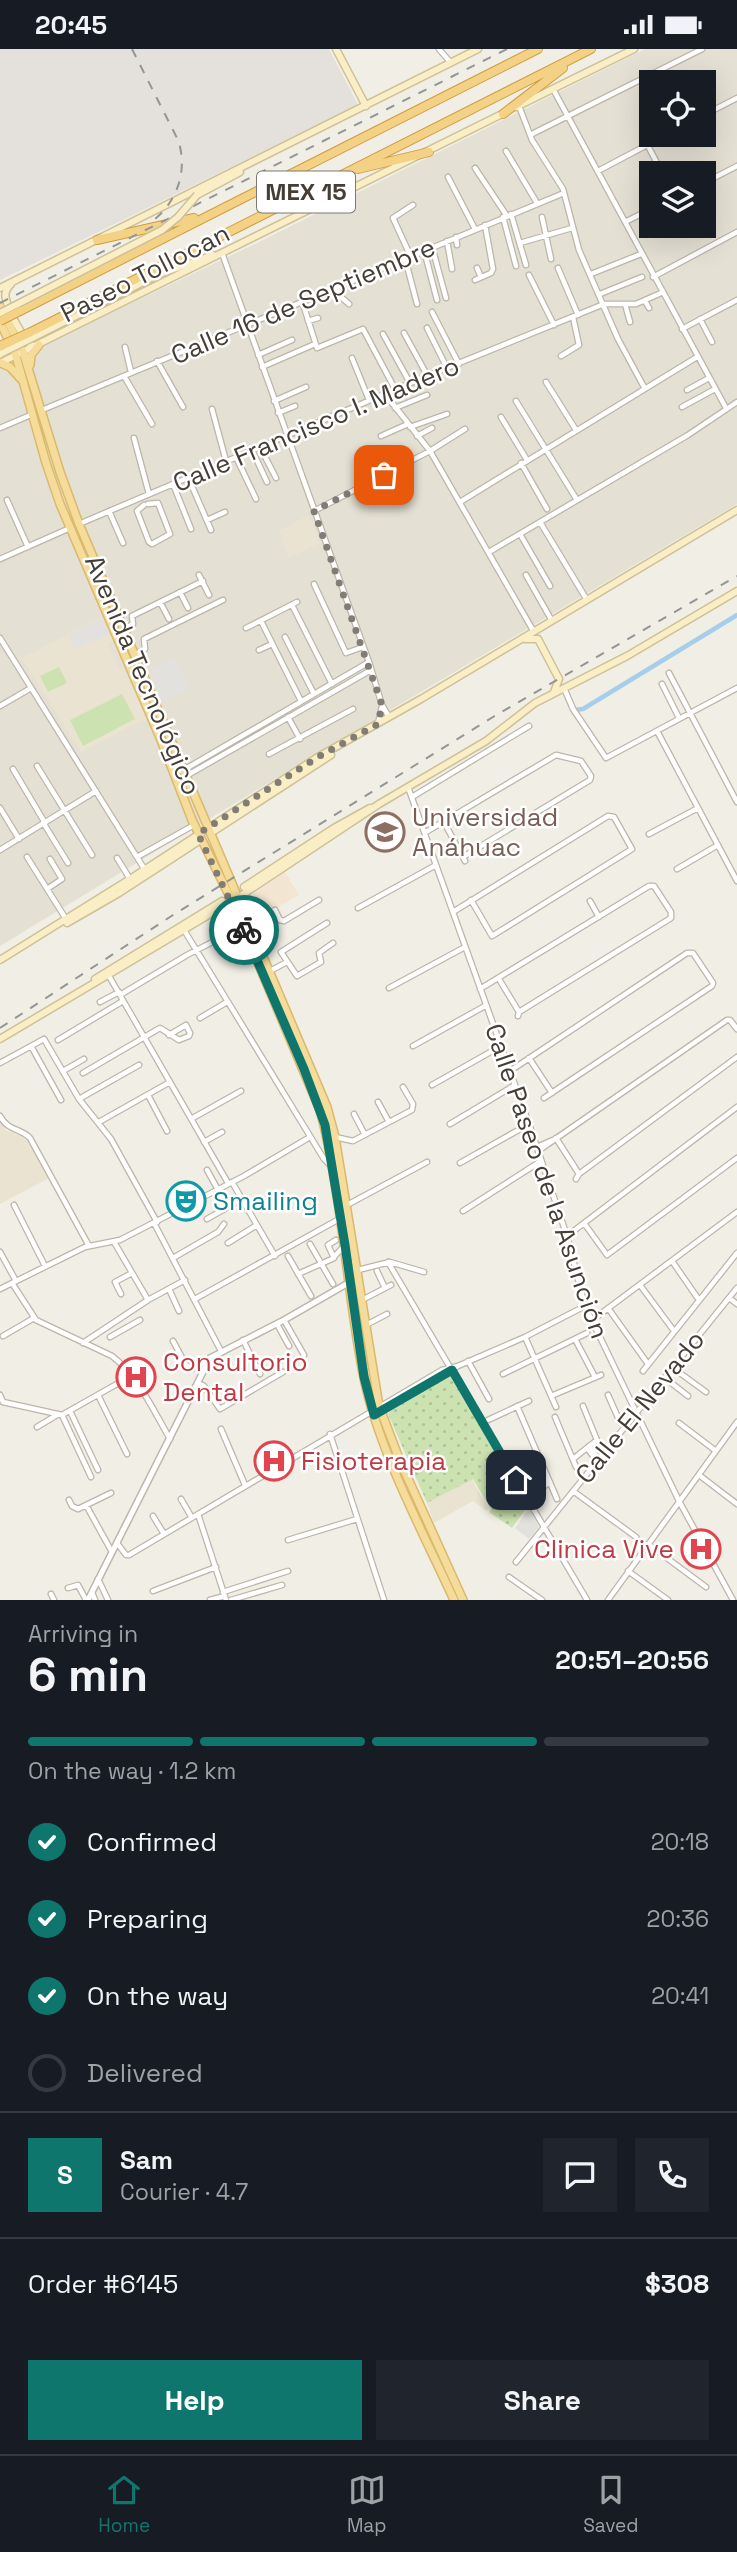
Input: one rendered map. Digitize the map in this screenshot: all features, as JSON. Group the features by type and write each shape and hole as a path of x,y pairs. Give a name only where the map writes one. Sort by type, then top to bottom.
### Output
{"highway":[{"path":"500,68 532,49"},
{"name":"Paseo Tollocan","path":"0,322 538,49"},
{"path":"503,114 587,51"},
{"name":"Paseo Tollocan","path":"0,347 32,334 345,172 587,51"},
{"path":"345,172 429,152"},
{"path":"97,240 159,227 217,210"}],"main road":[{"path":"336,49 362,108"},
{"path":"0,288 478,49"},
{"path":"0,363 634,49"},
{"path":"0,313 162,230 178,217 197,195 332,127 362,108"},
{"path":"0,354 32,334 157,275 222,253"},
{"path":"12,282 6,291 6,300 27,341 36,346"},
{"name":"Avenida Tecnológico","path":"0,306 20,354 46,463 71,528 123,630 183,774 211,830 235,899 312,1087 325,1125 332,1167 357,1270 376,1411 463,1600"},
{"name":"Avenida Tecnológico","path":"0,322 30,372 98,582 198,837 235,899"},
{"path":"0,338 5,353 0,363"},
{"path":"30,372 31,355 36,346"},
{"path":"0,363 15,371 25,384"},
{"path":"37,429 46,426"},
{"path":"41,936 358,735 737,510"},
{"path":"244,887 334,828 486,741 528,708 627,656 737,591"},
{"path":"518,641 531,637 540,641 559,679 553,693"},
{"path":"167,756 175,753"},
{"path":"0,1039 235,899 379,804"},
{"path":"193,823 199,821 202,816"},
{"path":"0,960 107,900 198,837"},
{"path":"85,987 222,901"},
{"name":"Avenida Tecnológico","path":"246,925 270,971 317,1081 335,1137 347,1203 345,1245 364,1377 414,1512 454,1600"}],"street":[{"path":"439,49 451,63"},
{"path":"530,135 702,49"},
{"path":"553,89 726,408"},
{"path":"716,109 737,98"},
{"path":"519,106 530,135 564,193 572,228 618,339 644,387"},
{"path":"597,171 643,147"},
{"path":"506,151 537,203"},
{"path":"716,177 737,166"},
{"path":"475,168 507,216 520,243 526,265"},
{"path":"449,177 475,229"},
{"name":"Calle 16 de Septiembre","path":"42,410 564,193"},
{"path":"413,205 393,218 408,257 417,304"},
{"path":"625,222 639,215"},
{"path":"507,216 516,266"},
{"path":"542,217 551,259"},
{"path":"477,268 478,278 491,273 493,269 485,225"},
{"path":"520,243 572,228"},
{"path":"653,277 737,232"},
{"path":"456,237 457,245"},
{"path":"447,241 452,269"},
{"path":"432,247 446,298"},
{"path":"424,250 437,300"},
{"path":"222,253 382,705 389,717"},
{"path":"591,274 641,254"},
{"path":"558,268 575,316 579,345 561,356"},
{"path":"529,275 554,325"},
{"path":"600,293 642,277"},
{"path":"337,286 342,298 349,304"},
{"name":"Calle Francisco I. Madero","path":"79,524 109,511 146,500 188,477 604,304 645,301 662,293"},
{"path":"682,329 737,300"},
{"path":"302,301 317,348 363,329 395,389"},
{"path":"645,301 649,308"},
{"path":"625,304 631,322"},
{"path":"432,312 459,364"},
{"path":"308,321 318,318"},
{"path":"700,319 712,342"},
{"path":"428,328 447,368"},
{"path":"404,333 427,376"},
{"path":"383,334 410,383"},
{"path":"258,355 292,340"},
{"path":"262,367 315,344"},
{"path":"124,347 131,372"},
{"path":"460,502 697,357"},
{"path":"352,358 369,400"},
{"path":"158,362 183,407"},
{"path":"124,376 152,425"},
{"path":"687,390 709,378"},
{"path":"546,382 576,430"},
{"path":"274,401 306,387"},
{"path":"682,407 715,389"},
{"path":"385,394 430,451 534,632"},
{"path":"395,408 427,395"},
{"path":"516,401 577,500"},
{"path":"489,552 688,435 737,402"},
{"path":"278,413 295,406"},
{"path":"212,409 226,461"},
{"path":"0,428 33,414"},
{"path":"381,436 447,414"},
{"path":"501,417 527,460"},
{"path":"417,436 432,428"},
{"path":"314,511 430,451 465,429"},
{"path":"134,438 146,500"},
{"path":"260,447 276,478"},
{"path":"252,450 267,482"},
{"path":"236,457 256,499"},
{"path":"521,463 547,509"},
{"path":"188,477 211,530"},
{"path":"173,484 191,529"},
{"path":"7,499 27,547"},
{"path":"146,500 157,502 170,536 152,544 137,511 146,500"},
{"path":"109,511 123,543"},
{"path":"206,520 225,512"},
{"path":"540,522 587,600"},
{"path":"0,559 71,528"},
{"path":"520,534 550,586"},
{"path":"199,575 209,595"},
{"path":"526,575 552,621"},
{"path":"123,630 133,624 132,616 203,581"},
{"path":"314,584 346,654 363,647"},
{"path":"180,592 188,608"},
{"path":"134,655 145,649 145,639 223,600"},
{"path":"160,602 169,619"},
{"path":"246,628 294,604 332,684"},
{"path":"261,621 301,702"},
{"path":"285,637 314,694"},
{"path":"0,638 145,870"},
{"path":"259,650 272,644"},
{"path":"206,761 369,662"},
{"path":"183,774 371,670"},
{"path":"669,673 737,802"},
{"path":"662,684 679,718"},
{"path":"0,706 31,688"},
{"path":"564,688 573,709 605,758 737,688"},
{"path":"378,724 382,705"},
{"path":"269,754 353,709"},
{"path":"288,717 300,739"},
{"path":"412,797 529,726"},
{"path":"657,731 737,881"},
{"path":"426,833 444,822 558,755 580,760 591,779 464,859 444,822"},
{"path":"37,766 92,855"},
{"path":"13,769 68,863"},
{"name":"Calle Paseo de la Asunción","path":"408,787 529,1124 567,1236 585,1306 679,1501 733,1600"},
{"path":"0,839 3,849 96,792"},
{"path":"0,808 19,838"},
{"path":"649,834 698,808"},
{"path":"452,912 471,900 608,816 614,817 632,845 631,850 492,938 471,900"},
{"path":"137,857 193,823"},
{"path":"677,869 718,845"},
{"path":"27,857 66,919"},
{"path":"117,858 130,879"},
{"path":"47,890 62,879 50,859"},
{"path":"358,908 436,865"},
{"path":"480,989 651,885 672,916 519,1014 499,979"},
{"path":"58,1039 121,996 195,951 275,911 280,920 284,921 319,900"},
{"path":"590,901 599,917"},
{"path":"327,923 282,950 298,976 322,962 319,953 333,943"},
{"path":"184,930 310,1137 332,1167"},
{"path":"389,988 465,947"},
{"path":"510,1071 690,952 713,983 712,986 544,1098"},
{"path":"270,971 287,962"},
{"path":"109,975 204,1142 242,1199 275,1256"},
{"path":"100,1002 121,996"},
{"path":"200,1018 227,1002"},
{"path":"412,1046 485,1006"},
{"path":"537,1149 729,1019 737,1029"},
{"path":"83,1073 160,1028 169,1035 179,1040 189,1036 190,1032 186,1025 169,1035"},
{"path":"0,1063 44,1039 79,1099 99,1122 156,1222 221,1351"},
{"path":"32,1046 61,1100"},
{"path":"432,1085 501,1046"},
{"path":"555,1139 578,1177 737,1057"},
{"path":"529,1058 552,1093"},
{"path":"63,1071 84,1059"},
{"path":"79,1099 139,1065"},
{"path":"99,1122 170,1083"},
{"path":"450,1124 515,1085"},
{"path":"335,1137 351,1141 414,1107 403,1087"},
{"path":"191,1119 241,1091"},
{"path":"148,1095 167,1131"},
{"path":"378,1102 389,1122"},
{"path":"567,1236 737,1107"},
{"path":"354,1114 365,1135"},
{"path":"0,1116 7,1127 25,1133 30,1138 89,1246"},
{"path":"460,1163 529,1124"},
{"path":"204,1142 222,1132"},
{"path":"0,1289 89,1246 114,1242 156,1222 310,1137"},
{"path":"584,1223 607,1257 737,1158"},
{"path":"463,1211 541,1161"},
{"path":"347,1203 427,1163"},
{"path":"207,1170 217,1188"},
{"path":"207,1219 242,1199"},
{"path":"14,1205 46,1266"},
{"path":"592,1321 737,1212"},
{"path":"195,1299 345,1217"},
{"path":"173,1258 218,1232 224,1224"},
{"path":"228,1243 257,1225"},
{"path":"334,1258 328,1245 336,1240"},
{"path":"114,1242 148,1300"},
{"path":"310,1244 333,1284"},
{"path":"298,1274 334,1258 345,1245"},
{"path":"0,1252 34,1318 112,1356 131,1376 170,1440"},
{"path":"643,1371 737,1253"},
{"path":"288,1256 311,1296"},
{"path":"672,1261 699,1300"},
{"path":"388,1262 587,1600"},
{"path":"357,1270 388,1262 424,1272"},
{"path":"361,1301 388,1287 376,1271"},
{"path":"121,1294 115,1282 132,1273"},
{"path":"83,1343 148,1300 185,1280"},
{"path":"173,1341 186,1365 192,1369 351,1282"},
{"path":"640,1285 674,1332"},
{"name":"Calle El Nevado","path":"516,1562 737,1288"},
{"path":"169,1289 179,1311"},
{"path":"729,1298 737,1304"},
{"path":"116,1542 127,1555 442,1370 451,1369 525,1337 585,1306"},
{"path":"608,1308 648,1364"},
{"path":"127,1314 133,1324"},
{"path":"365,1325 387,1314"},
{"path":"3,1336 34,1318"},
{"path":"110,1337 140,1320"},
{"path":"284,1320 304,1355"},
{"path":"277,1324 289,1346"},
{"path":"503,1374 587,1333"},
{"path":"525,1337 556,1407"},
{"path":"575,1339 595,1377"},
{"path":"243,1341 260,1374"},
{"path":"68,1588 77,1585 87,1600 92,1592 209,1360"},
{"path":"468,1361 489,1399"},
{"path":"673,1367 706,1392"},
{"path":"198,1383 204,1386 219,1409 283,1372"},
{"path":"551,1396 601,1375"},
{"path":"37,1427 131,1376"},
{"path":"665,1378 688,1396"},
{"path":"0,1395 2,1403 59,1415"},
{"path":"98,1395 127,1454"},
{"path":"608,1395 619,1419 627,1425"},
{"path":"488,1420 529,1401"},
{"path":"517,1406 557,1499"},
{"path":"573,1459 597,1438 583,1406"},
{"path":"70,1411 98,1470"},
{"path":"59,1415 91,1477"},
{"path":"555,1417 576,1467"},
{"path":"679,1423 716,1451"},
{"path":"610,1599 736,1425"},
{"path":"221,1429 245,1485"},
{"path":"330,1434 384,1600"},
{"path":"588,1448 598,1460"},
{"path":"699,1475 737,1504"},
{"path":"526,1497 549,1480"},
{"path":"573,1491 636,1537"},
{"path":"69,1500 75,1509 111,1493"},
{"path":"181,1499 192,1518"},
{"path":"86,1505 112,1552"},
{"path":"198,1514 225,1596"},
{"path":"153,1515 164,1534"},
{"path":"288,1540 357,1519"},
{"path":"648,1544 706,1587"},
{"path":"153,1591 216,1567"},
{"path":"211,1600 288,1571"},
{"path":"628,1571 668,1600"},
{"path":"509,1577 542,1600"},
{"path":"98,1579 108,1600"},
{"path":"231,1600 282,1585"},
{"path":"92,1592 95,1600"}],"shaded area":[{"path":"0,49 329,49 358,105 0,280"},
{"path":"645,49 737,49 737,504 0,946 0,366 259,242"},
{"path":"309,515 320,543 289,558 279,531"},
{"path":"102,617 112,641 108,644 119,668 123,667 146,719 81,752 22,658"},
{"path":"102,618 109,634 74,649 68,635"},
{"path":"174,657 190,688 163,703 150,675 152,669"},
{"path":"285,872 299,895 254,921 246,899"},
{"path":"0,1122 7,1131 25,1136 49,1178 0,1204"},
{"path":"472,1479 488,1509 486,1511 473,1501 434,1523 427,1503"},
{"path":"529,1509 539,1527 529,1539 515,1528"}],"green space":[{"path":"59,667 67,683 48,692 40,676"},
{"path":"122,694 135,719 83,746 70,720"},
{"path":"451,1375 527,1507 512,1528 489,1512 491,1509 473,1479 427,1503 388,1414"}],"waterway":[{"path":"575,710 583,709 737,615"}],"railway":[{"path":"132,49 181,151 179,183 170,203 155,219"},
{"path":"0,303 507,49"},
{"path":"0,1028 173,915 493,717 737,576"}],"way so far":[{"path":"244,930 198,834 318,757 378,724 382,705 314,511 384,475"}],"place":[{"name":"Universidad Anáhuac","path":"385,832"},
{"name":"Smailing","path":"186,1201"},
{"name":"Consultorio Dental","path":"136,1377"},
{"name":"Fisioterapia","path":"274,1461"},
{"name":"Clinica Vive","path":"701,1549"}],"route":[{"path":"244,930 325,1125 364,1377 374,1415 452,1370 516,1480"}]}
